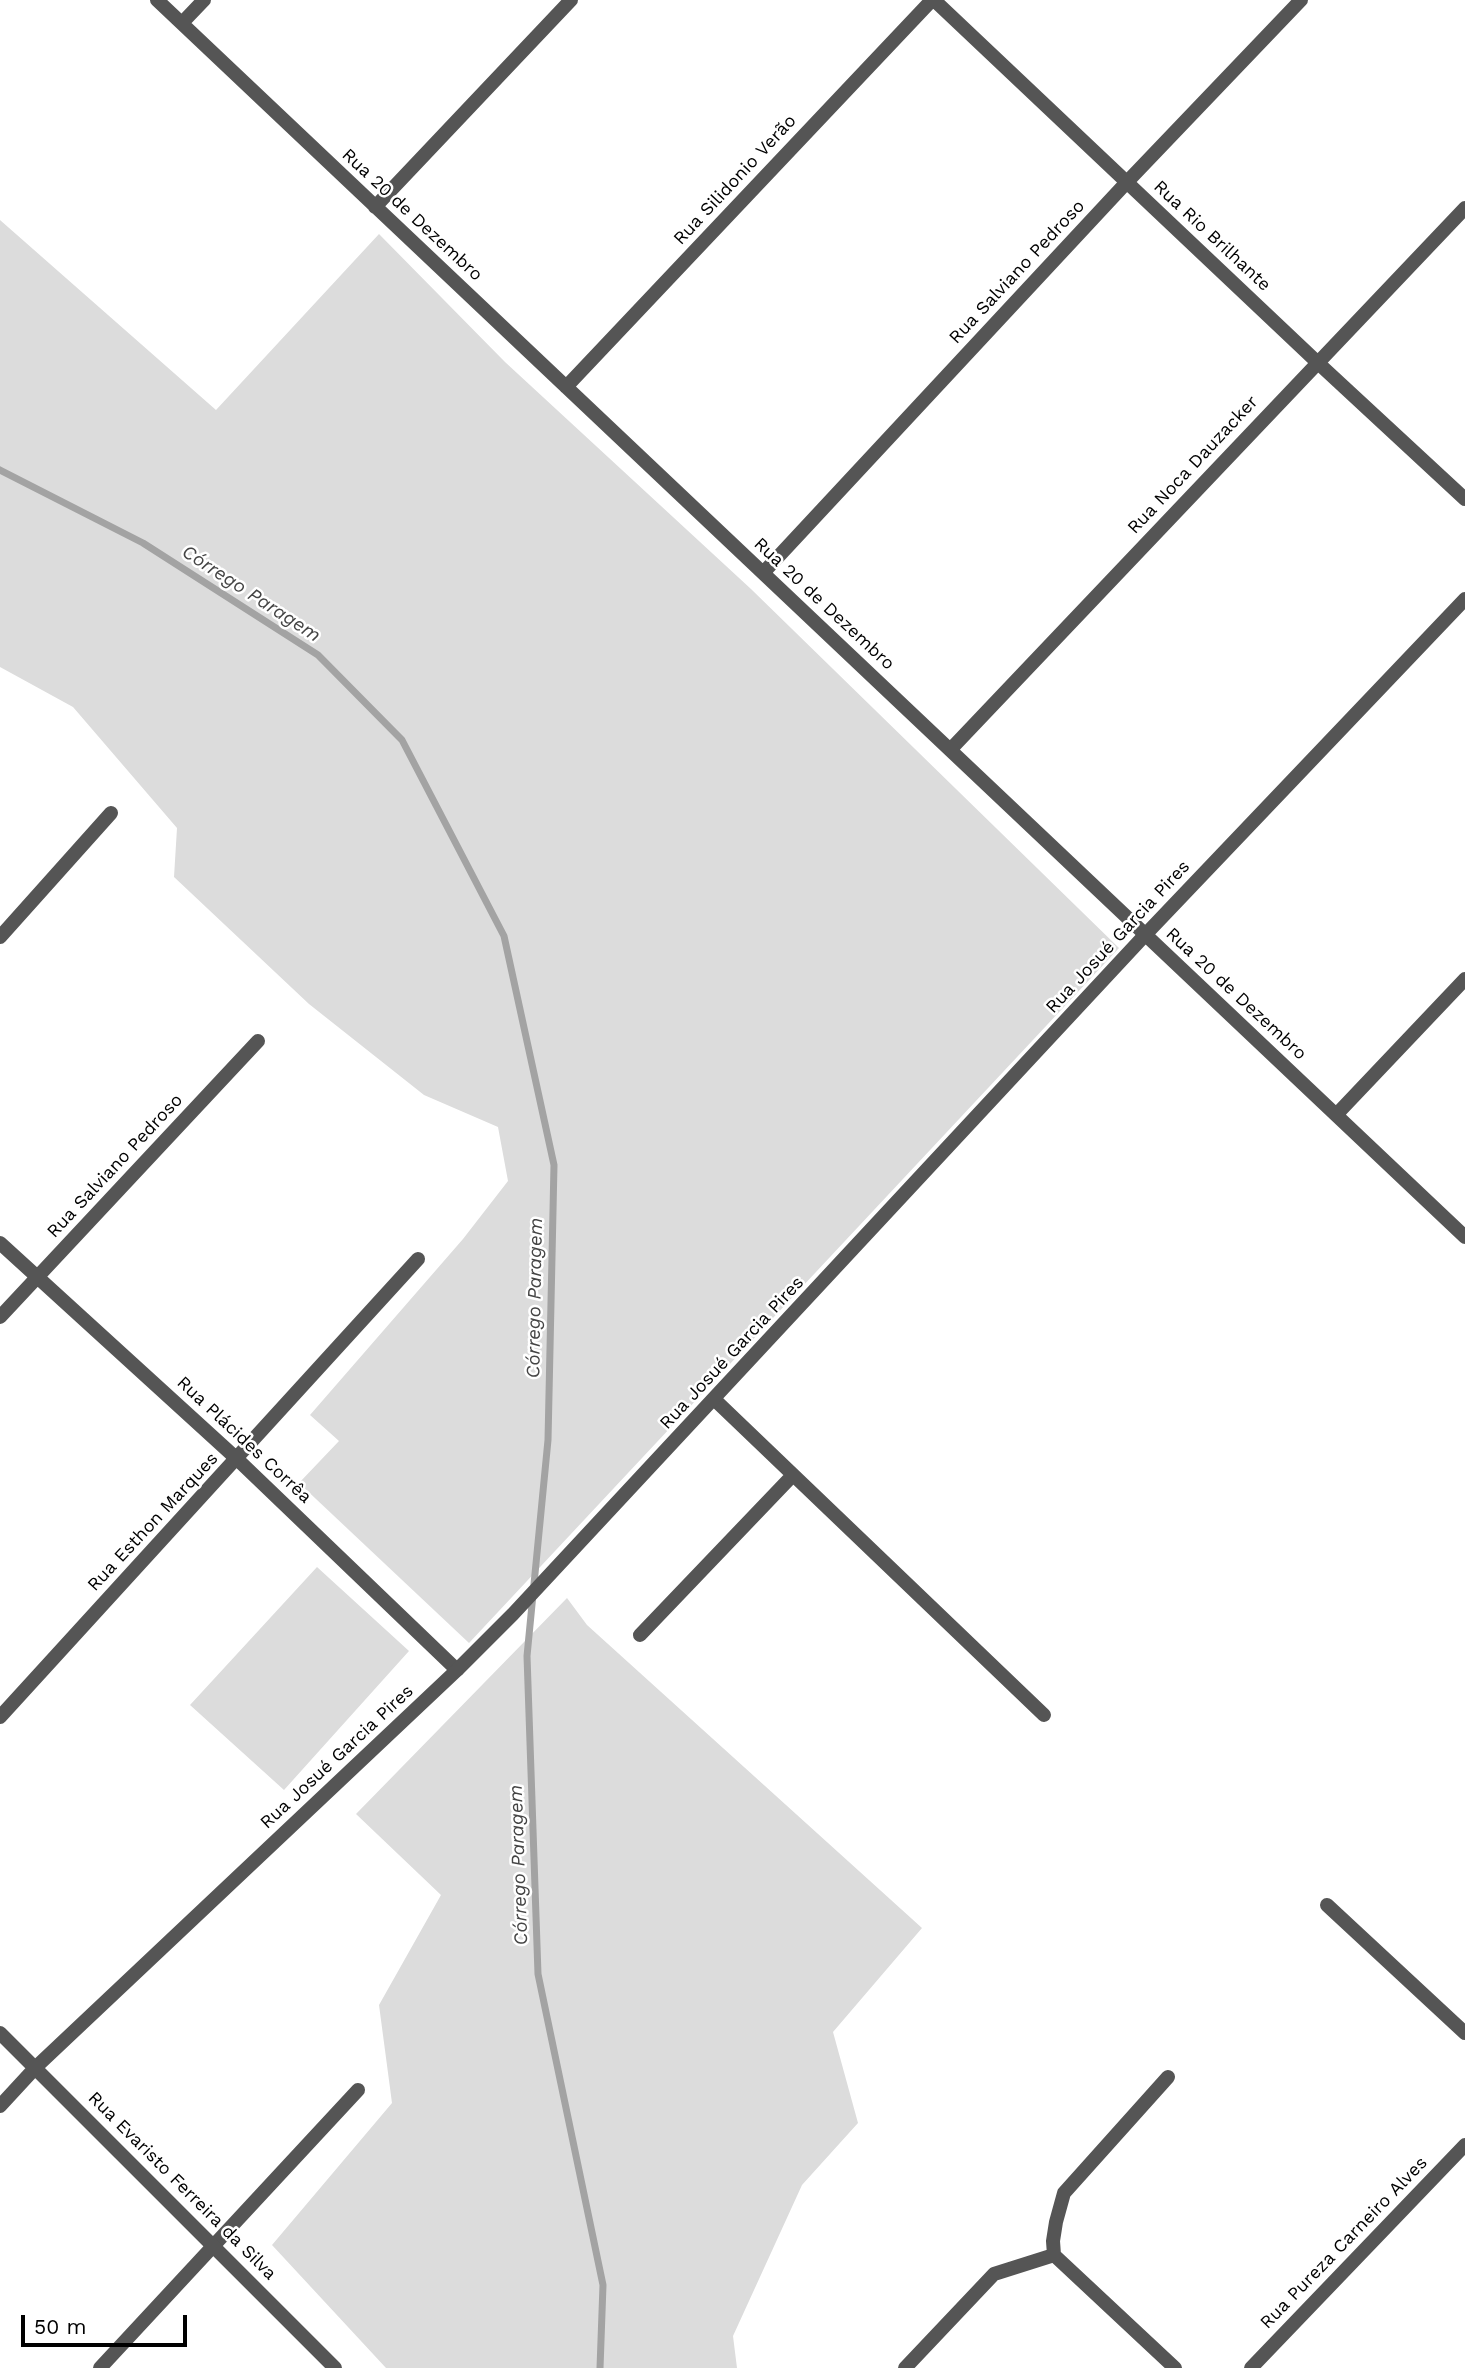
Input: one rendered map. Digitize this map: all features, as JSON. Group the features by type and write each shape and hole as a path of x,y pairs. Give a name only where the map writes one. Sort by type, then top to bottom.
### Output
{"street":[{"name":"Rua 20 de Dezembro","path":"157,0 1465,1237"},
{"path":"181,23 204,0"},
{"path":"376,207 570,0"},
{"name":"Rua Rio Brilhante","path":"933,0 1465,499"},
{"name":"Rua Silidonio Verão","path":"566,387 933,0"},
{"name":"Rua Salviano Pedroso","path":"763,573 1127,182 1301,0"},
{"name":"Rua Noca Dauzacker","path":"950,750 1465,208"},
{"name":"Rua Josué Garcia Pires","path":"0,2106 36,2067 457,1670 565,1561 1145,935 1465,599"},
{"path":"0,937 111,813"},
{"path":"1336,1115 1465,979"},
{"name":"Rua Salviano Pedroso","path":"0,1317 258,1041"},
{"name":"Rua Plácides Corrêa","path":"0,1243 237,1459 457,1670"},
{"name":"Rua Esthon Marques","path":"0,1717 418,1259"},
{"path":"715,1400 1044,1714"},
{"path":"640,1635 793,1475"},
{"path":"1327,1905 1465,2033"},
{"name":"Rua Evaristo Ferreira da Silva","path":"0,2033 335,2368"},
{"path":"1168,2077 1064,2193 1053,2241 1054,2255 1175,2368"},
{"path":"100,2368 358,2090"},
{"name":"Rua Pureza Carneiro Alves","path":"1251,2368 1465,2145"},
{"path":"905,2368 994,2274 1054,2255"}],"shaded area":[{"path":"0,220 216,410 379,234 505,362 751,589 1119,948 469,1643 299,1483 339,1441 310,1415 463,1239 508,1181 498,1127 424,1095 309,1004 174,877 177,828 73,707 0,667"},
{"path":"317,1567 409,1651 284,1790 190,1705"},
{"path":"567,1598 587,1625 922,1928 833,2032 858,2123 802,2185 733,2336 737,2368 386,2368 272,2245 392,2103 379,2005 441,1895 356,1814"}],"waterway":[{"name":"Córrego Paragem","path":"0,470 143,543 318,655 402,740 504,936 554,1165 548,1440 527,1656 538,1974 603,2285 600,2368"}]}
